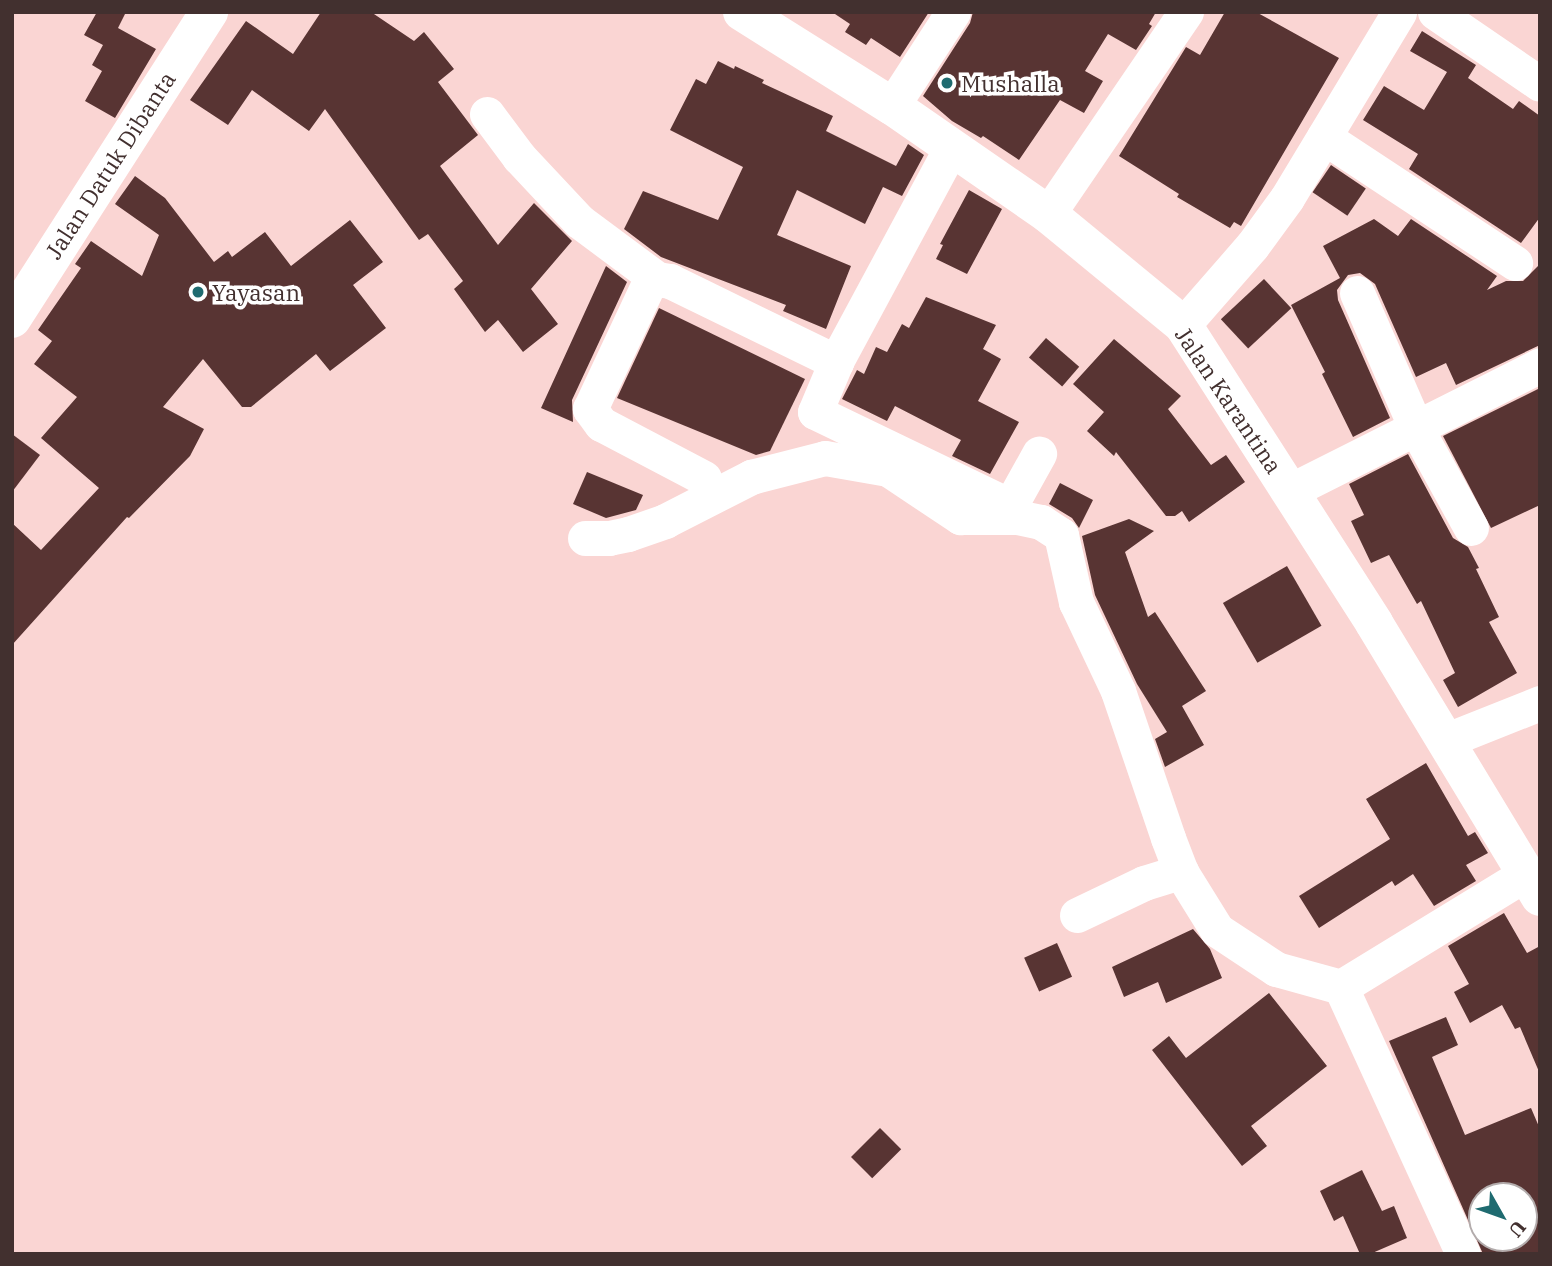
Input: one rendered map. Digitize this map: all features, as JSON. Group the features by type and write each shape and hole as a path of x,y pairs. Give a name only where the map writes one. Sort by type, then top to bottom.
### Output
{"street":[{"name":"Jalan Datuk Dibanta","path":"12,319 209,12"},
{"name":"Jalan Karantina","path":"742,12 892,106 1048,214 1183,325 1447,740 1533,885"},
{"path":"892,106 953,12"},
{"path":"1048,214 1185,12"},
{"path":"1183,325 1252,246 1287,198 1399,12"},
{"path":"1435,12 1540,84"},
{"path":"487,114 519,157 579,220 657,279 670,281 836,362"},
{"path":"1324,137 1515,263"},
{"path":"951,148 836,362 815,412 1010,506 1039,454"},
{"path":"657,279 645,290 590,409 601,424 704,478"},
{"path":"1357,293 1416,428 1471,528"},
{"path":"1290,491 1540,366"},
{"path":"585,538 609,538 628,534 665,521 751,477 825,458 888,469 961,517 1017,517 1041,522 1061,535 1076,602 1118,691 1181,872 1217,930 1276,969 1341,987 1533,885"},
{"path":"1447,740 1540,703"},
{"path":"1077,915 1144,883 1181,872"},
{"path":"1341,987 1463,1254"}],"building":[{"path":"97,12 126,12 118,28 156,49 115,118 85,101 102,71 92,65 103,45 84,35"},
{"path":"321,12 371,12 414,41 424,32 454,69 438,82 478,135 440,166 498,245 534,203 572,241 531,289 558,324 523,352 498,320 485,332 454,289 463,281 428,234 419,240 325,109 309,131 252,90 228,125 190,100 246,21 293,54"},
{"path":"832,12 929,12 900,57 871,38 866,45 845,32 850,24"},
{"path":"973,12 1156,12 1149,24 1152,26 1136,50 1108,34 1085,71 1103,81 1084,113 1060,100 1019,160 983,136 981,138 952,121 923,96 970,23"},
{"path":"1225,12 1256,12 1339,58 1241,226 1234,222 1230,228 1177,197 1179,194 1119,156 1186,47 1200,55"},
{"path":"1422,31 1476,65 1468,78 1513,109 1519,101 1540,116 1540,217 1521,243 1409,169 1418,154 1363,120 1384,86 1424,110 1447,72 1410,51"},
{"path":"718,61 734,69 735,66 764,80 762,83 833,116 826,131 896,166 908,144 924,155 902,196 883,187 865,224 797,190 777,235 851,266 826,329 783,311 786,305 661,257 624,229 643,191 718,220 743,167 670,130 696,79 706,84"},
{"path":"1331,165 1366,188 1347,216 1313,192"},
{"path":"135,176 165,198 214,262 228,251 232,257 265,232 291,266 350,220 383,262 353,285 386,328 330,371 316,354 251,407 242,407 203,359 163,407 204,429 190,456 129,518 127,517 12,645 12,523 41,550 99,488 41,438 77,397 34,364 52,341 38,330 81,268 75,264 91,241 142,276 159,235 115,204"},
{"path":"969,190 1002,209 967,274 936,259 943,245 940,244"},
{"path":"1374,219 1398,236 1411,219 1497,276 1487,290 1506,281 1523,281 1540,264 1540,345 1456,385 1446,363 1416,377 1375,284 1360,273 1348,275 1337,290 1338,300 1390,418 1353,437 1322,374 1325,372 1291,305 1340,278 1323,246"},
{"path":"606,266 627,282 572,400 573,422 541,408"},
{"path":"1264,279 1291,308 1248,348 1221,319"},
{"path":"926,297 996,325 983,349 1001,359 978,401 1019,422 990,474 952,456 961,440 895,406 887,421 842,399 857,370 864,374 876,347 887,352 902,324 909,328"},
{"path":"659,308 805,379 770,451 756,455 617,398"},
{"path":"1046,338 1079,367 1062,386 1029,358"},
{"path":"1114,339 1181,396 1168,409 1211,465 1226,455 1245,482 1189,522 1182,511 1175,516 1166,516 1116,452 1114,456 1087,431 1104,412 1073,384"},
{"path":"1540,388 1540,505 1491,528 1443,436"},
{"path":"12,434 40,455 12,492"},
{"path":"1408,454 1453,538 1468,547 1479,568 1476,569 1499,617 1489,622 1517,673 1458,707 1443,680 1455,673 1421,601 1417,604 1389,555 1371,563 1351,521 1364,515 1349,484"},
{"path":"587,472 643,495 636,510 606,518 573,504"},
{"path":"1060,483 1093,500 1079,528 1072,518 1049,504"},
{"path":"1129,519 1154,531 1125,552 1148,617 1155,612 1206,691 1182,706 1204,745 1165,767 1155,739 1167,732 1137,684 1095,595 1082,536"},
{"path":"1287,566 1322,626 1257,663 1223,603"},
{"path":"1426,763 1468,836 1475,832 1488,853 1466,865 1476,881 1434,906 1413,874 1395,886 1392,881 1319,928 1299,896 1390,839 1366,799"},
{"path":"1504,913 1527,953 1540,946 1540,1074 1520,1027 1515,1029 1502,1005 1470,1023 1454,992 1469,984 1448,946"},
{"path":"1193,929 1210,949 1222,978 1166,1003 1158,982 1124,997 1112,967"},
{"path":"1057,943 1072,977 1039,991 1024,958"},
{"path":"1269,993 1327,1066 1251,1126 1267,1146 1242,1166 1152,1050 1169,1036 1186,1058"},
{"path":"1446,1017 1458,1045 1432,1057 1465,1135 1531,1108 1540,1129 1540,1254 1482,1252 1538,1252 1538,1182 1468,1182 1468,1220 1389,1041"},
{"path":"880,1128 901,1149 872,1178 851,1157"},
{"path":"1362,1170 1382,1211 1394,1206 1407,1238 1370,1254 1360,1254 1343,1216 1334,1221 1320,1191"}],"place":[{"name":"Mushalla","path":"947,83"},
{"name":"Yayasan","path":"198,292"}]}
